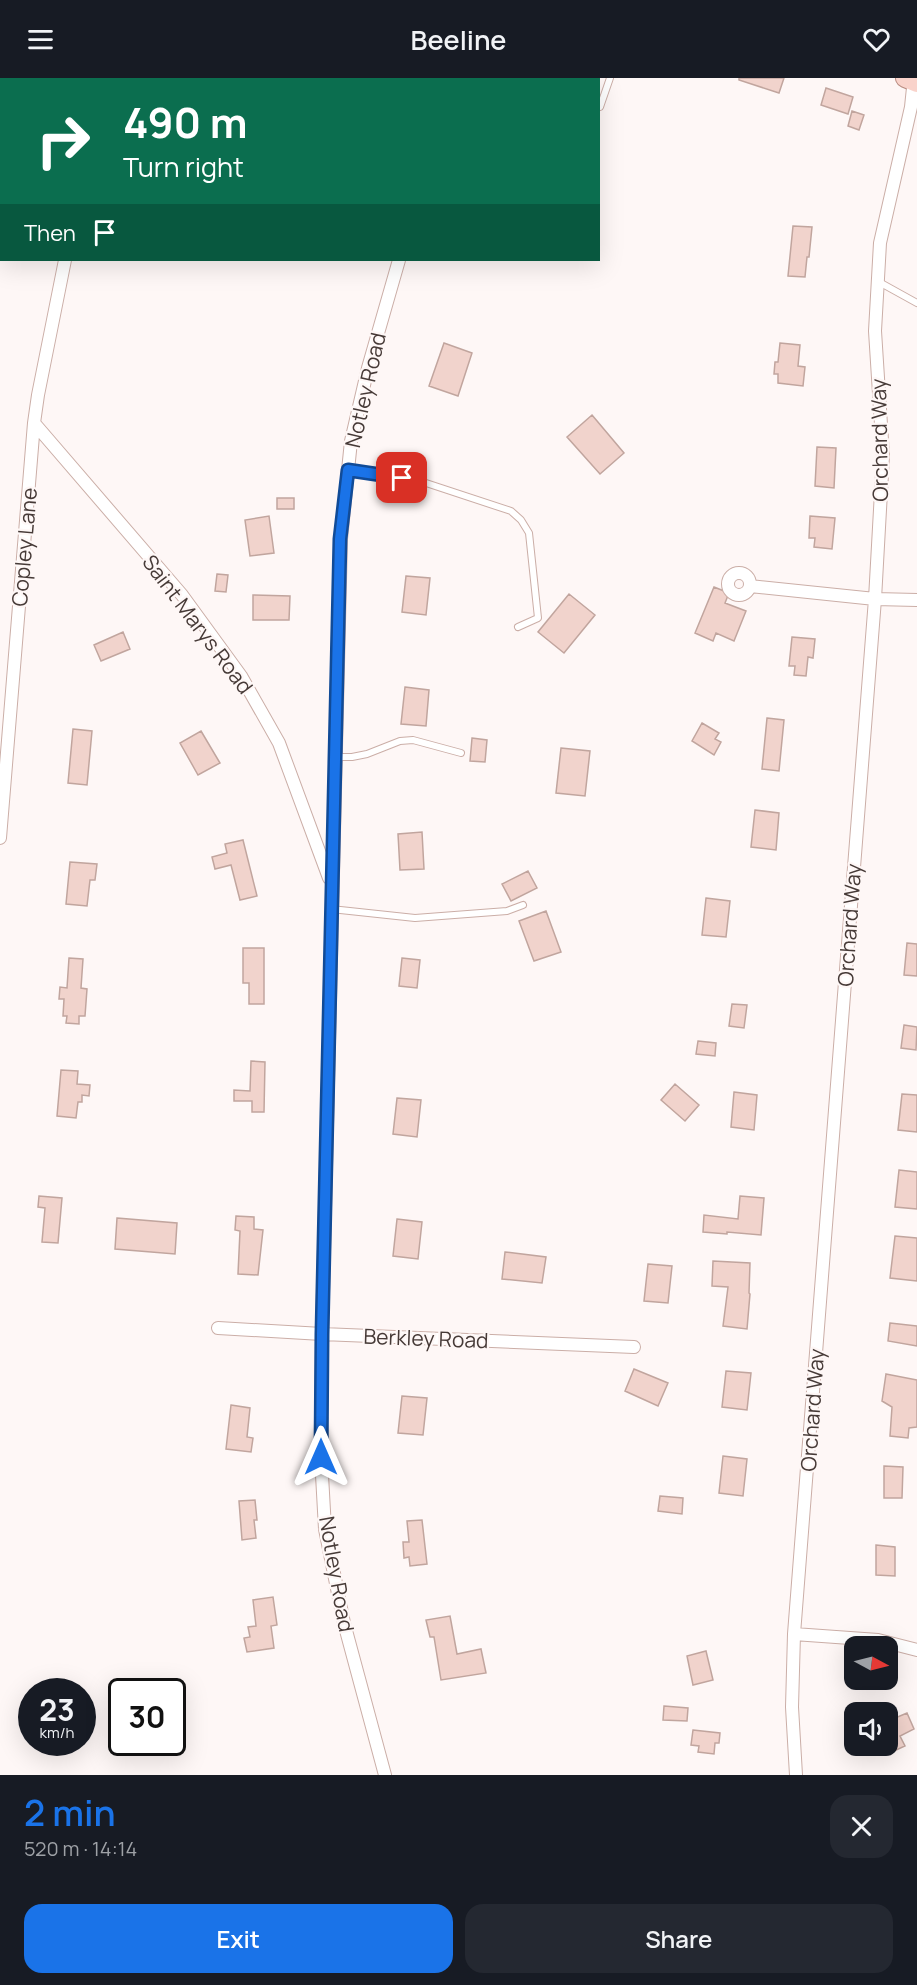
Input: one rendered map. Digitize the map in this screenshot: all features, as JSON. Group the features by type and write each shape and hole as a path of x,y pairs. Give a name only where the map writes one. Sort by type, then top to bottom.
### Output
{"street":[{"name":"Orchard Way","path":"796,1775 792,1707 794,1634 875,599 883,456 875,331 880,243 911,107 912,80"},
{"name":"Copley Lane","path":"0,838 34,423 65,261"},
{"name":"Notley Road","path":"386,1775 344,1623 325,1529 321,1457 322,1334 340,539 351,441 399,261"},
{"name":"Saint Marys Road","path":"34,423 182,595 241,676 279,743 332,885"},
{"path":"750,586 875,599 917,600"},
{"name":"Berkley Road","path":"218,1328 634,1347"},
{"path":"794,1634 878,1640 917,1650"}],"lane":[{"path":"600,107 610,78"},
{"path":"878,282 917,303"},
{"path":"348,470 420,481 511,510 529,533 538,618 518,627"},
{"path":"335,757 367,754 400,741 413,740 461,753"},
{"path":"331,909 415,918 507,911 524,905"}],"building":[{"path":"739,78 784,78 779,93 739,80"},
{"path":"826,88 853,97 848,114 821,105"},
{"path":"852,111 864,115 859,130 848,126"},
{"path":"793,226 812,227 805,277 788,276"},
{"path":"444,343 472,353 458,396 429,386"},
{"path":"780,343 800,345 798,366 805,367 803,386 778,383 778,374 774,374"},
{"path":"592,415 624,453 600,474 567,437"},
{"path":"817,447 836,448 834,488 815,486"},
{"path":"277,498 294,498 294,509 277,509"},
{"path":"269,516 274,553 250,556 245,520"},
{"path":"810,516 835,518 832,549 814,547 815,538 809,538"},
{"path":"217,574 228,575 226,592 215,591"},
{"path":"406,576 430,578 426,615 402,612"},
{"path":"714,587 729,593 725,603 746,611 734,641 716,633 713,641 695,633"},
{"path":"569,594 595,615 564,653 538,632"},
{"path":"253,595 290,596 289,620 253,620"},
{"path":"123,632 130,649 101,661 94,645"},
{"path":"792,637 815,639 813,658 808,657 806,676 794,675 795,666 789,666"},
{"path":"405,687 429,690 426,726 401,724"},
{"path":"767,718 784,720 779,771 762,769"},
{"path":"702,723 719,733 715,739 721,742 714,755 692,741"},
{"path":"73,729 92,731 87,785 68,783"},
{"path":"201,731 220,763 198,775 180,743"},
{"path":"472,738 487,740 485,762 470,761"},
{"path":"561,748 590,751 585,796 556,793"},
{"path":"755,810 779,813 776,850 751,847"},
{"path":"422,832 424,869 400,870 398,834"},
{"path":"243,840 257,896 240,900 231,865 215,869 212,857 227,853 225,844"},
{"path":"70,862 97,864 95,880 90,880 87,906 66,904"},
{"path":"528,871 537,888 511,901 502,884"},
{"path":"706,898 730,901 726,937 702,935"},
{"path":"546,911 561,952 534,961 519,921"},
{"path":"907,943 917,944 917,976 904,975"},
{"path":"243,948 264,948 264,1004 249,1004 249,983 243,983"},
{"path":"69,958 83,959 81,988 87,989 85,1016 79,1016 79,1024 66,1023 67,1016 63,1016 64,999 59,999 60,987 67,988"},
{"path":"402,958 420,960 417,988 399,986"},
{"path":"732,1004 747,1005 744,1028 729,1026"},
{"path":"904,1025 917,1027 916,1050 901,1048"},
{"path":"698,1041 716,1043 715,1056 696,1054"},
{"path":"251,1061 265,1062 264,1112 252,1112 252,1101 234,1101 234,1090 250,1091"},
{"path":"61,1070 78,1071 77,1084 90,1085 89,1096 82,1095 82,1102 78,1102 76,1118 57,1116"},
{"path":"675,1084 699,1105 685,1121 661,1100"},
{"path":"734,1092 757,1095 754,1130 731,1127"},
{"path":"902,1094 917,1095 917,1132 898,1130"},
{"path":"397,1098 421,1100 417,1137 393,1134"},
{"path":"899,1170 917,1172 917,1209 895,1207"},
{"path":"39,1196 62,1198 58,1243 42,1242 45,1208 38,1207"},
{"path":"740,1196 764,1198 761,1235 703,1232 704,1215 738,1219"},
{"path":"236,1216 254,1217 254,1229 263,1230 258,1275 238,1274 240,1231 235,1230"},
{"path":"117,1218 177,1223 175,1254 115,1249"},
{"path":"397,1219 422,1222 418,1259 393,1256"},
{"path":"895,1236 917,1238 917,1281 890,1278"},
{"path":"505,1252 546,1257 542,1283 502,1279"},
{"path":"713,1261 750,1263 747,1329 723,1326 728,1287 712,1286"},
{"path":"648,1264 672,1266 668,1303 644,1301"},
{"path":"890,1323 917,1326 917,1346 888,1341"},
{"path":"634,1369 668,1383 658,1406 625,1391"},
{"path":"726,1371 751,1373 747,1410 722,1407"},
{"path":"886,1374 917,1380 917,1427 909,1428 908,1438 890,1436 892,1407 882,1401"},
{"path":"402,1396 427,1398 423,1435 398,1433"},
{"path":"231,1405 250,1408 247,1437 253,1438 251,1452 226,1449"},
{"path":"723,1456 747,1459 743,1496 719,1493"},
{"path":"884,1466 903,1467 902,1498 884,1498"},
{"path":"660,1496 683,1498 682,1514 658,1511"},
{"path":"255,1500 256,1538 242,1540 239,1501"},
{"path":"422,1520 427,1564 410,1566 409,1557 404,1558 403,1542 409,1542 407,1521"},
{"path":"876,1545 895,1547 895,1576 876,1575"},
{"path":"273,1597 277,1625 271,1626 274,1648 247,1652 244,1638 250,1637 248,1627 256,1626 253,1600"},
{"path":"450,1616 457,1654 481,1649 486,1673 441,1680 434,1637 430,1637 426,1620"},
{"path":"706,1651 713,1680 693,1685 687,1656"},
{"path":"664,1706 688,1708 687,1721 663,1720"},
{"path":"907,1713 914,1729 900,1736 905,1746 898,1749 898,1717"},
{"path":"693,1730 720,1733 719,1743 715,1743 714,1754 698,1752 699,1746 691,1745"}],"route":[{"path":"321,1457 340,539 348,470 402,478"}]}
